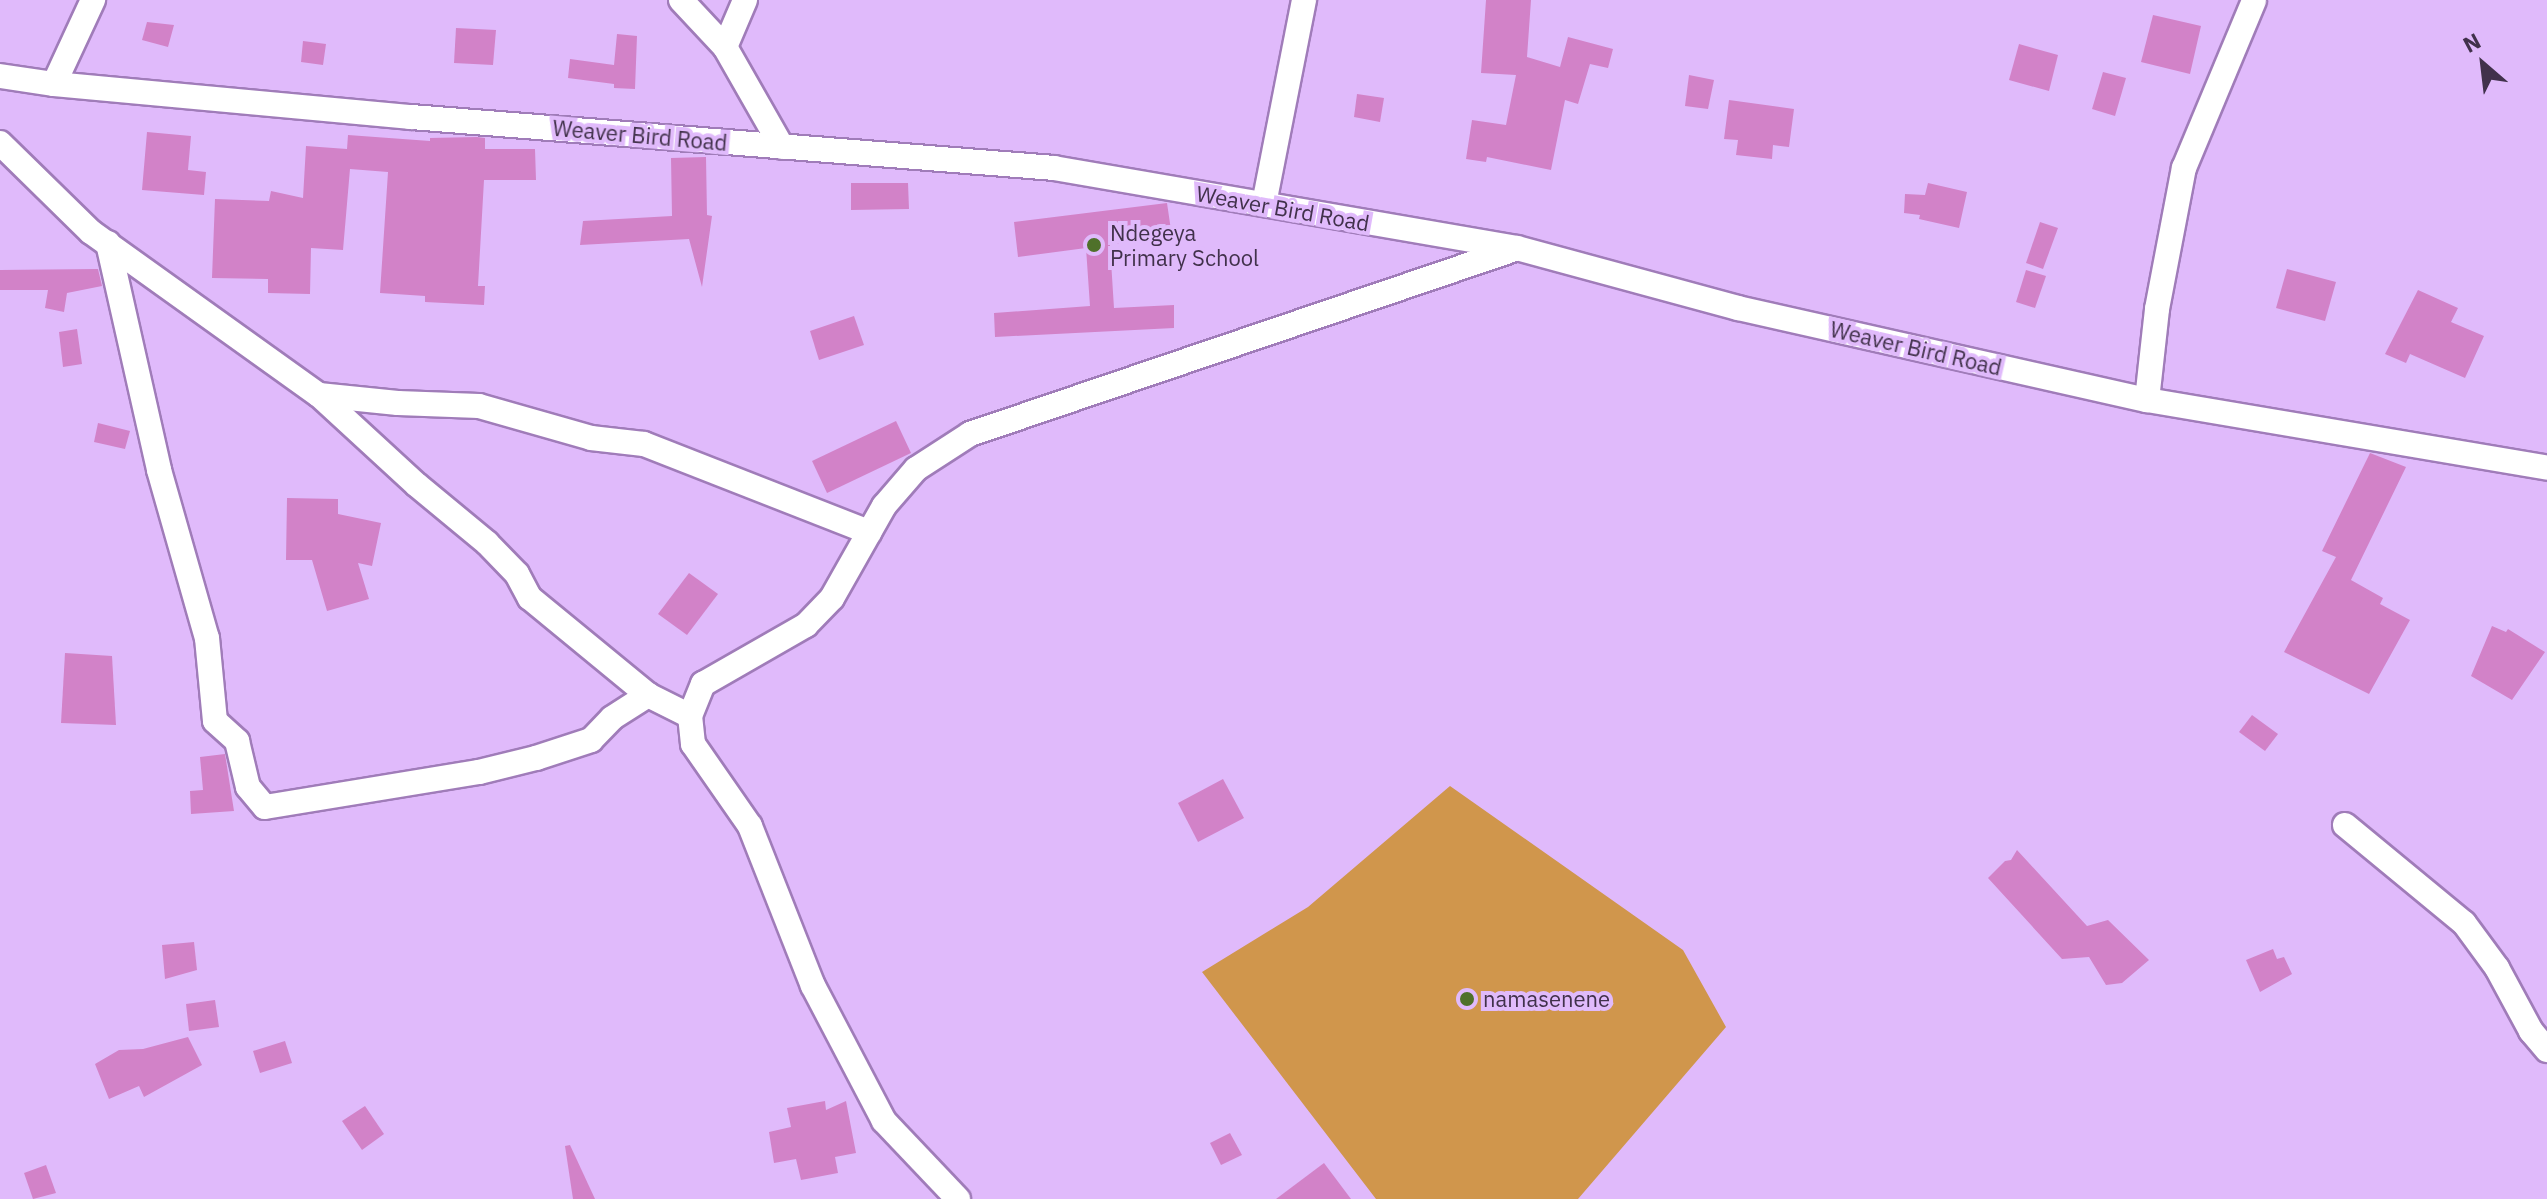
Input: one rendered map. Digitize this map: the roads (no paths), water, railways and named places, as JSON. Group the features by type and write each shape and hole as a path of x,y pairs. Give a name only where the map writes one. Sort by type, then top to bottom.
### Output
{"street":[{"path":"54,84 93,0"},
{"path":"681,0 725,47 782,147"},
{"path":"725,47 745,0"},
{"path":"1264,204 1304,0"},
{"path":"2147,400 2157,309 2184,168 2254,1"},
{"name":"Weaver Bird Road","path":"0,76 54,84 1054,168 1517,248 1738,308 2147,400 2547,468"},
{"path":"0,143 91,232 319,395 417,485 487,543 517,574 530,598 648,695 690,716"},
{"path":"108,243 159,470 207,638 215,721 237,741 248,787 265,807 479,772 536,758 591,740 612,718 648,695"},
{"path":"958,1199 884,1121 813,986 750,826 693,744 690,716 703,684 806,625 832,598 884,506 916,469 970,434 1517,248"},
{"path":"319,395 398,403 479,406 591,438 644,444 869,532"},
{"path":"2345,825 2464,923 2497,968 2531,1031 2547,1050"}],"place":[{"name":"Ndegeya Primary School","path":"1094,245"},
{"name":"namasenene","path":"1467,999"}]}
